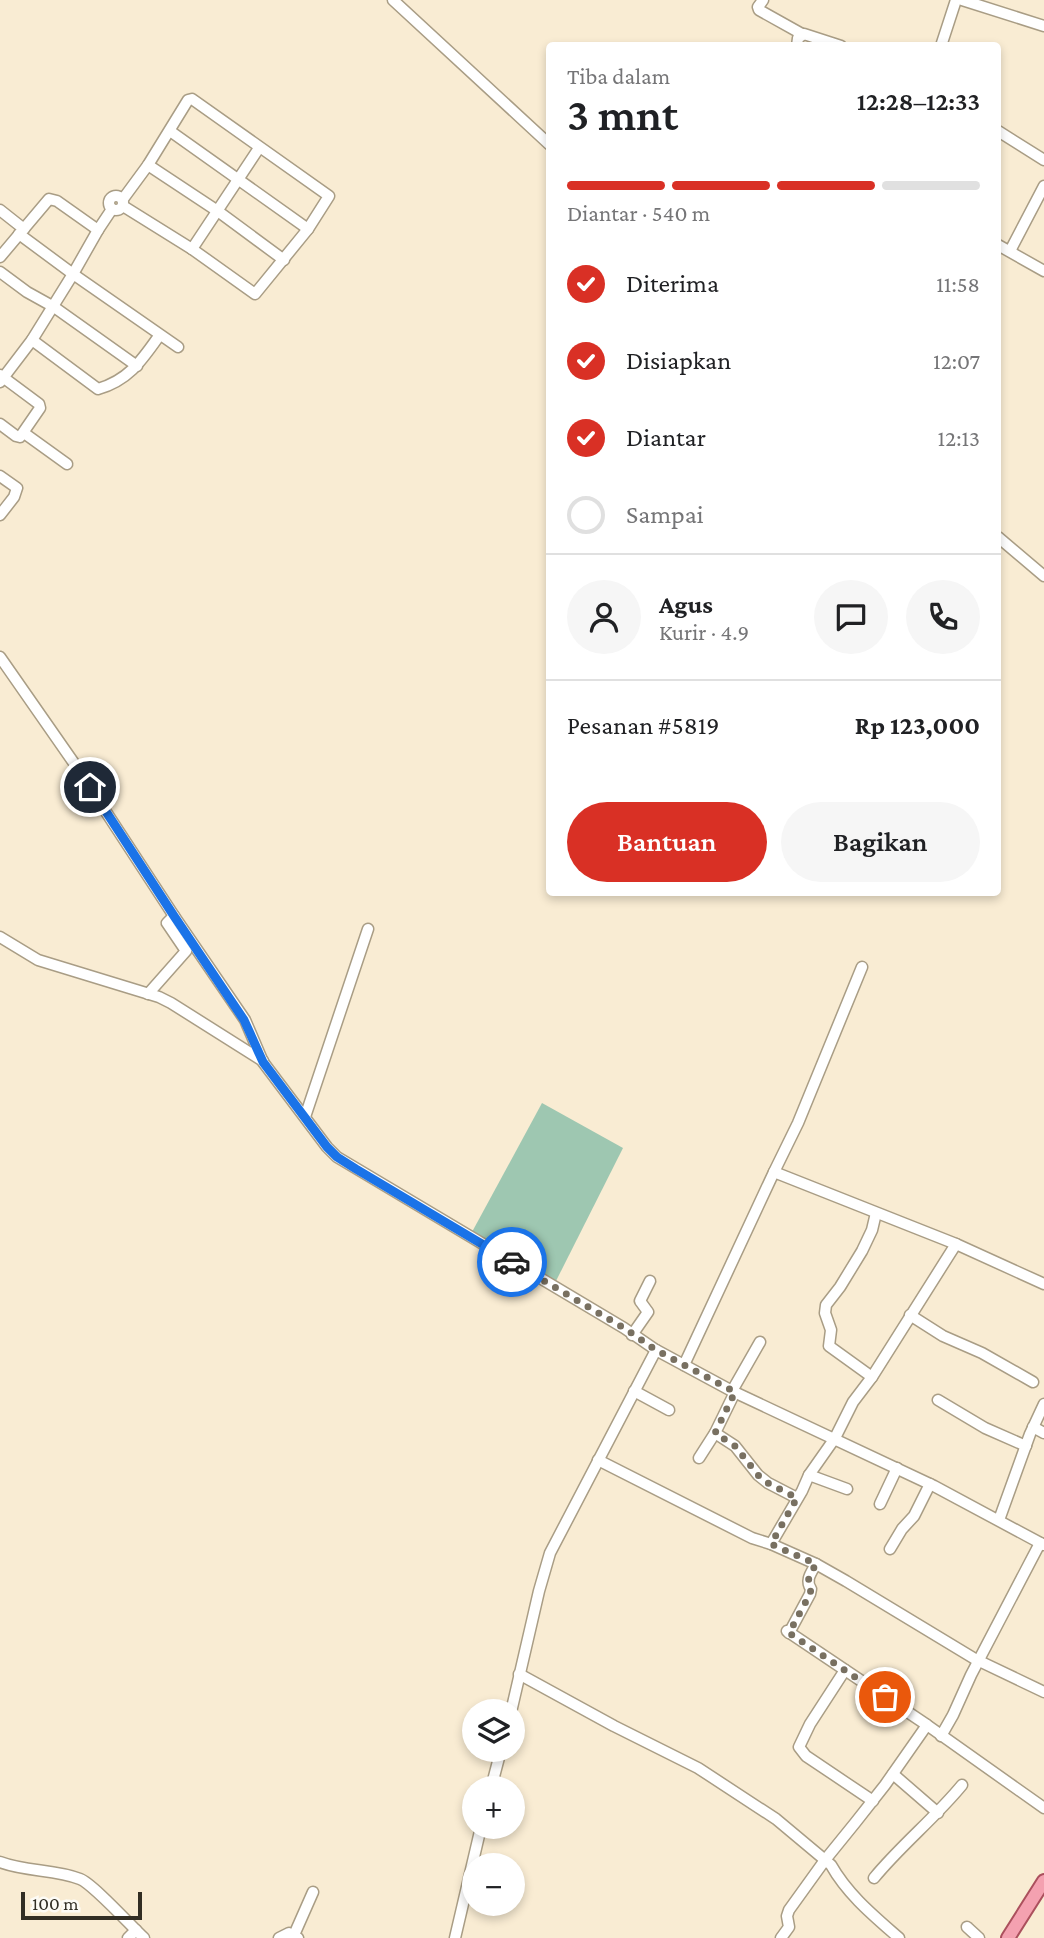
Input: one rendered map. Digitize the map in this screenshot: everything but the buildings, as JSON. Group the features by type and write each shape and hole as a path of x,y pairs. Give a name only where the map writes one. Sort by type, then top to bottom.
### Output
{"main road":[{"path":"1008,1938 1044,1881"}],"street":[{"path":"393,0 546,141"},
{"path":"763,0 759,10 802,34 830,42"},
{"path":"943,42 956,0"},
{"path":"962,0 1044,26"},
{"path":"798,42 802,34"},
{"path":"0,424 19,437 40,408 39,404 1,379 54,307 98,230 149,166 188,100 193,99 329,196 285,260 257,293 192,249 119,205"},
{"path":"170,131 308,229"},
{"path":"1001,133 1044,160"},
{"path":"192,249 259,148"},
{"path":"149,166 285,260"},
{"path":"1010,251 1044,186"},
{"path":"0,257 47,200 53,199 98,230"},
{"path":"0,210 22,232 74,274 178,348"},
{"path":"1001,246 1044,271"},
{"path":"0,272 137,366"},
{"path":"32,340 96,389 129,375 159,336"},
{"path":"24,433 67,464"},
{"path":"0,476 17,488 14,497 0,515"},
{"path":"1001,540 1044,576"},
{"path":"0,657 76,766 244,1020 263,1062 337,1157 624,1328 653,1348 733,1391 930,1484 1042,1544 941,1736"},
{"path":"148,994 186,951 167,923 174,916"},
{"path":"305,1117 368,929"},
{"path":"0,937 38,960 171,1003 263,1062"},
{"path":"684,1365 798,1123 862,967"},
{"path":"774,1172 956,1244 1044,1284"},
{"path":"872,1377 830,1346 831,1330 825,1310 862,1251 872,1230 876,1213"},
{"path":"771,1544 809,1475 835,1438 853,1402 872,1377 956,1244"},
{"path":"635,1336 648,1312 640,1301 650,1281"},
{"path":"910,1315 943,1336 982,1353 1033,1382"},
{"path":"699,1458 715,1433 733,1391 760,1342"},
{"path":"513,1699 550,1553 634,1391 653,1348"},
{"path":"634,1391 669,1410"},
{"path":"938,1400 985,1428 1026,1446"},
{"path":"999,1520 1044,1404"},
{"path":"1033,1427 1044,1433"},
{"path":"715,1433 735,1446 758,1475 768,1483 797,1498"},
{"path":"598,1460 752,1538 816,1564 924,1630 1044,1692"},
{"path":"880,1504 897,1468"},
{"path":"809,1475 847,1489"},
{"path":"890,1549 914,1516 930,1484"},
{"path":"816,1564 807,1584 811,1589 810,1594 788,1632 927,1725 1044,1808"},
{"path":"845,1670 810,1724 799,1747 806,1756 873,1801"},
{"path":"519,1674 698,1768 776,1819 831,1865 858,1901 899,1938"},
{"path":"781,1938 789,1927 787,1912 873,1801 927,1725"},
{"path":"893,1774 938,1813"},
{"path":"874,1878 962,1785"},
{"path":"456,1938 478,1839"},
{"path":"0,1862 13,1867 65,1874 82,1880 144,1938"},
{"path":"279,1938 286,1933 296,1936 313,1892"},
{"path":"967,1927 979,1938"},
{"path":"128,1938 136,1930"}],"green space":[{"path":"542,1103 623,1148 556,1281 472,1232"}],"way so far":[{"path":"512,1262 624,1328 669,1358 735,1392 715,1433 735,1446 750,1467 768,1483 797,1498 771,1544 816,1564 807,1584 811,1589 810,1594 789,1633 885,1697"}],"route":[{"path":"90,787 244,1020 263,1062 327,1147 356,1169 512,1262"}]}
